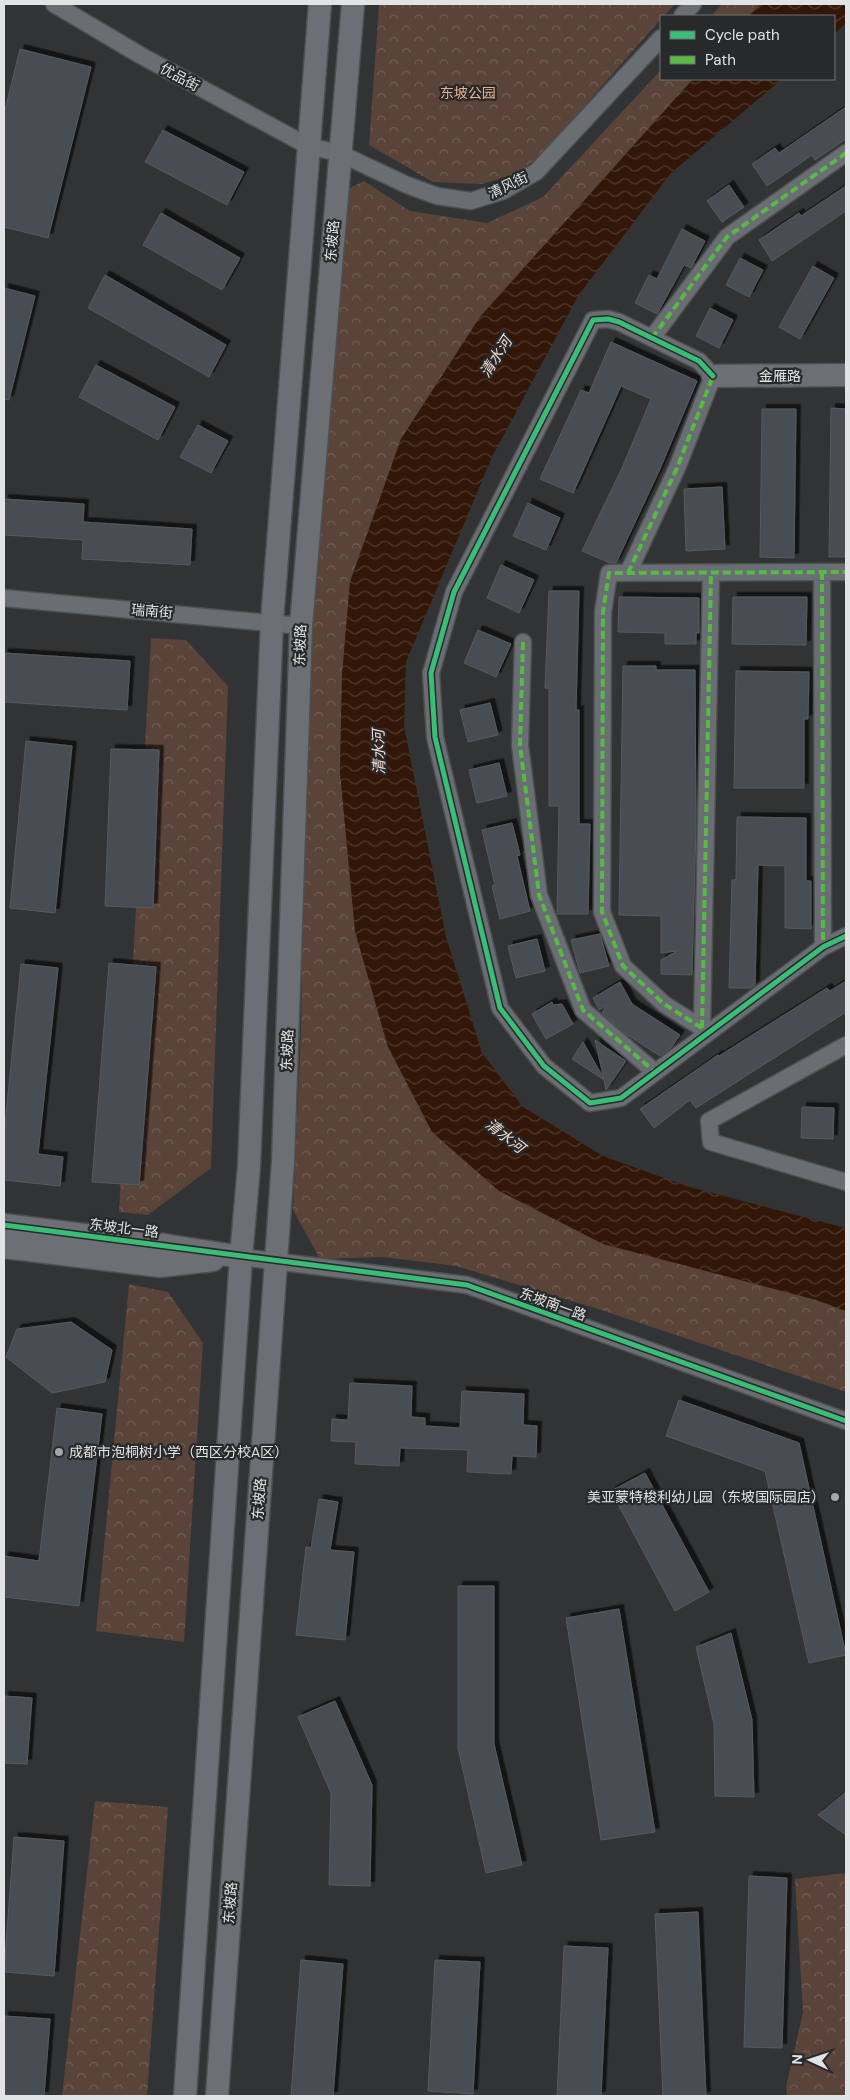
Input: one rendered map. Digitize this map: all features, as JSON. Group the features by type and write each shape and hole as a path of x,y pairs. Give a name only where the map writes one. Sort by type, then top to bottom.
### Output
{"main road":[{"name":"东坡路","path":"185,2096 241,1257 250,1156 272,622 320,4"},
{"name":"东坡路","path":"217,2096 283,1162 301,626 339,153 353,4"},
{"name":"金雁路","path":"713,376 846,375"},
{"name":"东坡北一路","path":"4,1225 164,1244 241,1257"},
{"path":"4,1247 160,1266 241,1257"}],"street":[{"name":"优品街","path":"54,4 140,55 308,146"},
{"path":"683,15 693,4"},
{"name":"清风街","path":"308,146 339,153 407,185 437,196 471,201 503,191 536,172 660,39"},
{"path":"652,338 727,237 846,153"},
{"path":"628,573 677,468 713,376 699,361 618,322 608,319 593,320 454,592 431,673 435,737 500,1008 544,1066 590,1104 621,1098 823,947 846,936"},
{"path":"822,572 823,947"},
{"path":"711,573 702,1028 664,1004 623,966 602,912 603,612 609,573 846,572"},
{"name":"瑞南街","path":"4,598 301,626"},
{"path":"523,642 520,746 539,895 583,1010 655,1072"},
{"path":"846,1045 709,1121 711,1142 846,1182"},
{"name":"东坡南一路","path":"241,1257 467,1285 846,1421"}],"green space":[{"name":"东坡公园","path":"379,4 675,4 665,15 660,15 660,20 551,144 521,172 482,184 433,182 369,145"},
{"path":"722,4 761,4 750,15 712,15"},
{"path":"660,71 660,80 692,80 480,317 401,439 350,582 342,676 340,772 355,931 388,1047 816,1300 846,1311 846,1392 592,1307 456,1266 383,1257 320,1259 293,1210 301,1030 306,714 344,191 364,181 410,211 487,223 543,197"},
{"path":"151,638 186,640 228,686 211,1168 148,1215 119,1212"},
{"path":"129,1284 168,1292 203,1343 184,1642 96,1631"},
{"path":"95,1801 168,1807 147,2096 62,2096"},
{"path":"846,1873 846,2096 787,2096 786,2087 803,2012 795,1879"}],"water":[{"path":"761,4 846,4 846,23 835,33 835,15 750,15"},
{"name":"清水河","path":"692,80 781,80 670,174 578,296 492,457 406,662 404,726 446,937 482,1053 523,1107 603,1156 689,1187 846,1228 846,1311 816,1300 603,1244 499,1191 432,1132 388,1047 355,931 340,772 342,676 350,582 401,439 480,317"}],"building":[{"path":"20,49 91,67 48,238 4,227 4,114"},
{"path":"846,107 846,139 815,160 812,155 767,186 752,164 775,148 779,153"},
{"path":"163,130 244,172 227,205 145,162"},
{"path":"729,185 744,207 722,222 707,201"},
{"path":"846,186 846,211 772,261 759,240 799,213 801,216"},
{"path":"161,213 240,258 222,290 143,245"},
{"path":"682,229 705,241 691,268 684,265 657,314 635,303 649,275 657,279"},
{"path":"740,258 763,270 749,297 726,285"},
{"path":"813,266 834,278 800,339 779,327"},
{"path":"105,275 226,345 209,377 88,308"},
{"path":"4,288 35,296 9,400 4,399"},
{"path":"710,308 733,320 719,348 696,336"},
{"path":"611,342 697,381 660,469 616,563 610,563 582,551 622,468 651,399 621,386 573,493 540,479 581,390 589,393"},
{"path":"96,365 175,407 158,440 79,397"},
{"path":"831,408 846,409 846,557 829,557"},
{"path":"762,409 796,409 794,558 760,557"},
{"path":"198,425 228,441 211,473 180,457"},
{"path":"722,487 725,549 686,551 684,489"},
{"path":"4,499 84,504 83,522 192,529 190,565 82,559 83,540 4,535"},
{"path":"528,503 560,518 546,550 513,536"},
{"path":"501,565 534,580 519,613 487,598"},
{"path":"549,591 579,591 576,710 579,710 579,824 590,824 588,914 557,914 559,806 549,806 549,688 545,688"},
{"path":"619,597 699,598 699,633 696,633 696,644 665,644 665,633 618,632"},
{"path":"733,597 807,597 806,645 732,644"},
{"path":"478,630 511,644 496,677 464,663"},
{"path":"4,653 130,661 127,710 4,702"},
{"path":"623,666 656,666 656,670 695,670 696,826 692,975 661,974 661,960 677,951 661,953 661,916 619,915"},
{"path":"736,671 809,672 808,719 804,719 804,788 734,788"},
{"path":"490,703 498,735 468,742 460,710"},
{"path":"26,741 72,746 55,913 10,908"},
{"path":"111,749 159,750 153,908 105,906"},
{"path":"499,763 507,796 477,803 469,770"},
{"path":"737,817 806,818 806,881 811,881 811,929 785,928 785,866 758,865 755,985 751,988 729,988 732,880 736,880"},
{"path":"512,823 520,855 517,856 530,911 500,919 492,886 495,885 482,830"},
{"path":"600,934 609,966 580,973 571,940"},
{"path":"537,939 545,971 516,978 508,946"},
{"path":"109,963 156,967 139,1185 92,1182"},
{"path":"21,964 58,968 38,1154 63,1157 60,1186 4,1180 4,1135"},
{"path":"846,981 846,1012 696,1108 690,1100 654,1128 640,1109 718,1055 827,988 830,991"},
{"path":"620,982 632,1004 680,1035 671,1048 660,1056 623,1032 602,1013 607,1005 599,1010 593,998"},
{"path":"552,1002 553,1005 562,1004 573,1024 546,1039 532,1014"},
{"path":"595,1040 626,1061 606,1090 604,1080 572,1059 583,1042 604,1079"},
{"path":"802,1107 834,1108 833,1139 801,1138"},
{"path":"71,1322 112,1350 105,1382 52,1393 6,1357 17,1329"},
{"path":"350,1383 412,1386 411,1417 425,1418 425,1426 460,1428 462,1391 524,1394 523,1425 537,1426 536,1457 512,1456 511,1474 467,1472 468,1450 400,1448 399,1466 355,1464 356,1442 331,1441 332,1419 348,1420"},
{"path":"679,1400 799,1443 846,1655 809,1663 765,1471 666,1436"},
{"path":"57,1408 102,1414 79,1606 4,1597 4,1556 39,1561"},
{"path":"645,1473 709,1592 675,1611 611,1491"},
{"path":"319,1499 338,1502 330,1550 354,1552 345,1640 296,1635 306,1547 311,1548"},
{"path":"458,1586 494,1586 494,1744 522,1865 486,1873 458,1748"},
{"path":"619,1609 655,1832 601,1840 566,1618"},
{"path":"731,1633 752,1720 754,1797 715,1796 714,1724 696,1647"},
{"path":"4,1696 32,1698 27,1764 4,1763"},
{"path":"335,1701 372,1785 370,1886 329,1885 331,1793 298,1717"},
{"path":"846,1792 846,1835 818,1815"},
{"path":"14,1837 64,1841 54,1976 4,1972"},
{"path":"749,1876 787,1878 782,2048 744,2047"},
{"path":"698,1912 706,2096 663,2096 655,1914"},
{"path":"564,1946 608,1948 601,2096 557,2096"},
{"path":"301,1960 343,1964 333,2096 291,2096"},
{"path":"435,1960 480,1962 473,2094 428,2091"},
{"path":"4,2016 50,2019 44,2096 4,2096"}],"marked path":[{"path":"652,338 727,237 846,153"},
{"path":"628,573 677,468 713,376 711,374"},
{"path":"822,572 823,947"},
{"path":"702,1028 664,1004 623,966 602,912 603,612 609,573 846,572"},
{"path":"702,1028 711,573"},
{"path":"523,642 520,745 539,895 583,1010 655,1072"}],"cycle path":[{"path":"713,376 699,361 619,322 608,319 593,320 454,592 431,673 435,737 500,1008 544,1066 590,1103 621,1098 823,947 846,936"},
{"path":"4,1225 467,1285 846,1421"}],"place":[{"name":"成都市泡桐树小学（西区分校A区）","path":"59,1452"},
{"name":"美亚蒙特梭利幼儿园（东坡国际园店）","path":"835,1497"}]}
